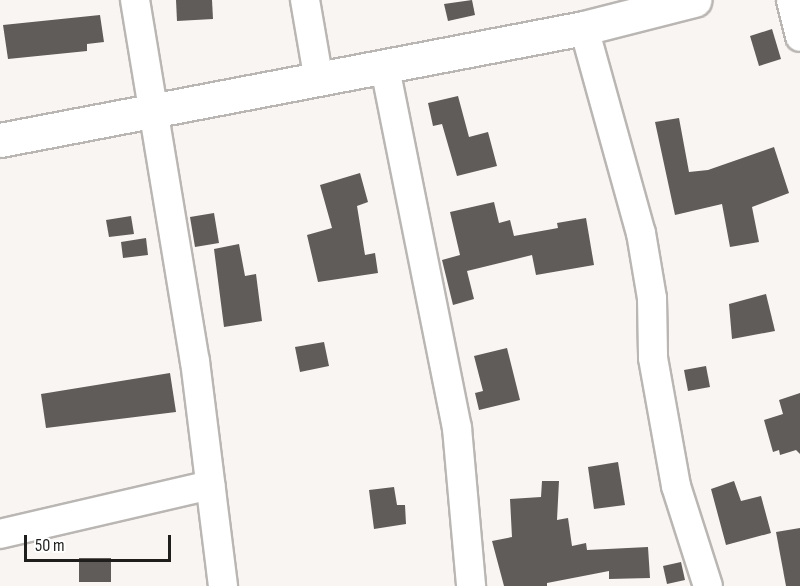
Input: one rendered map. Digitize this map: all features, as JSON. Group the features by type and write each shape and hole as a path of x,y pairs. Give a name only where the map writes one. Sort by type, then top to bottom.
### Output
{"main road":[{"path":"0,140 152,110 319,81 584,28 694,0"}],"street":[{"path":"135,0 195,361 223,586"},
{"path":"304,0 319,81"},
{"path":"790,0 800,37"},
{"path":"584,28 641,233 652,298 653,358 676,486 708,586"},
{"path":"385,68 457,428 471,586"},
{"path":"0,534 210,485"}],"building":[{"path":"176,0 212,0 213,19 177,21"},
{"path":"472,0 475,15 448,21 444,4"},
{"path":"100,15 104,42 87,44 87,51 8,59 3,25"},
{"path":"772,29 781,59 759,66 750,36"},
{"path":"458,96 469,137 488,132 497,166 457,176 442,124 433,126 428,103"},
{"path":"679,118 689,172 708,170 774,147 789,193 752,207 759,242 730,247 722,204 675,215 655,122"},
{"path":"360,173 368,202 357,206 365,255 375,253 378,273 318,282 307,235 332,228 320,185"},
{"path":"494,202 499,223 510,220 514,236 558,228 557,223 586,218 594,265 536,275 532,255 467,271 474,299 453,305 442,260 460,255 450,212"},
{"path":"214,213 219,243 195,247 190,217"},
{"path":"131,216 134,234 109,237 106,220"},
{"path":"146,238 148,255 123,258 121,242"},
{"path":"239,244 245,276 256,274 262,321 224,327 214,249"},
{"path":"766,294 775,331 732,339 729,304"},
{"path":"324,342 329,366 300,372 295,347"},
{"path":"507,348 520,400 479,410 475,393 483,391 474,356"},
{"path":"706,366 710,387 688,391 684,370"},
{"path":"170,373 176,412 46,428 41,394"},
{"path":"800,393 800,454 796,450 780,455 779,450 773,452 764,420 783,414 779,400"},
{"path":"618,462 625,505 594,509 588,467"},
{"path":"542,481 559,481 557,520 568,518 572,546 586,543 587,550 648,547 650,578 609,579 609,571 547,583 547,586 504,586 492,541 512,537 510,499 541,497"},
{"path":"734,481 741,501 761,496 771,533 726,545 711,489"},
{"path":"394,487 397,505 405,505 406,524 374,529 369,490"},
{"path":"800,528 800,586 786,586 776,532"},
{"path":"79,558 111,558 111,582 79,582"},
{"path":"681,562 685,580 667,584 663,566"}]}
